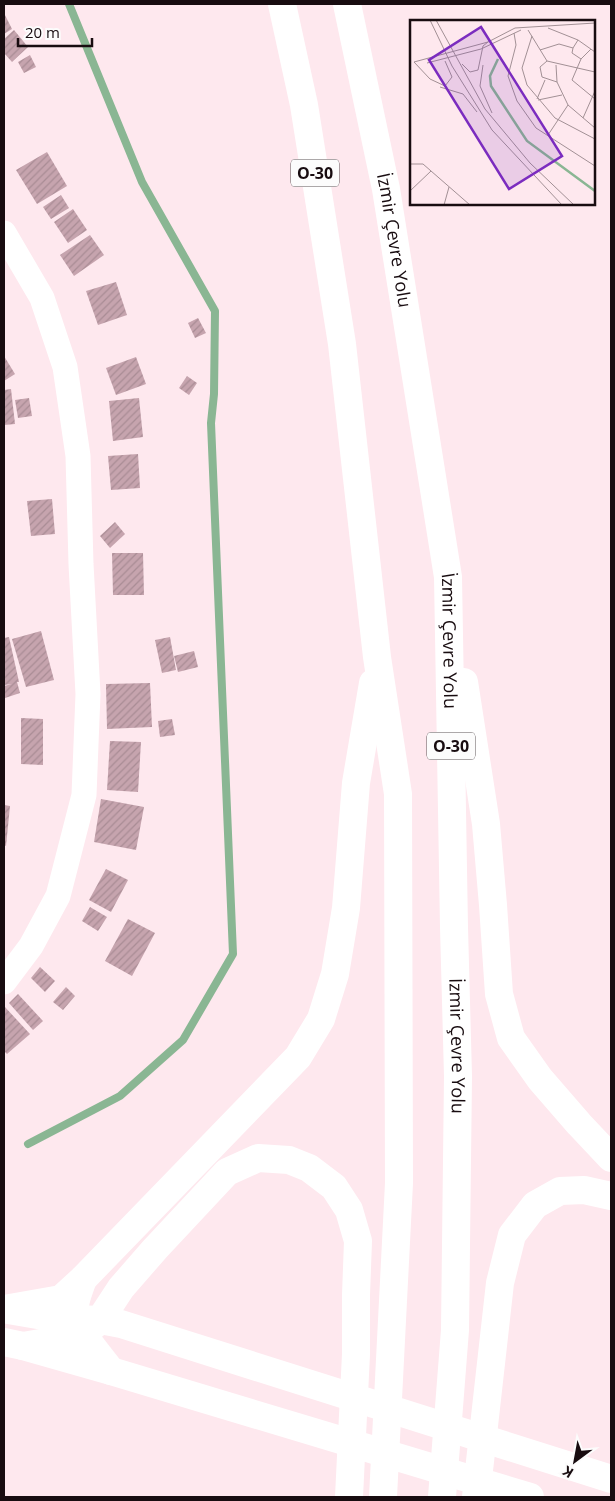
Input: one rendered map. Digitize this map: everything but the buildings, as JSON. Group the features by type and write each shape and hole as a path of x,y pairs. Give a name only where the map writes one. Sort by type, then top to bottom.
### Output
{"main road":[{"name":"O-30","path":"282,4 304,105 342,344 377,656 398,794 399,1183 383,1497"},
{"name":"İzmir Çevre Yolu","path":"347,4 386,189 448,578 458,1076 455,1330 442,1497"},
{"path":"448,578 486,824 499,994 508,1029 511,1038 540,1079 611,1158"},
{"path":"4,1309 61,1299 83,1279 298,1057 321,1019 335,974 346,908 356,783 377,656"},
{"path":"13,1344 69,1338 95,1324 121,1288 155,1248 227,1172 258,1158 289,1160 309,1168 334,1187 348,1210 358,1240 356,1354 349,1497"},
{"path":"476,1497 500,1283 512,1235 535,1205 560,1191 584,1190 611,1196"},
{"path":"83,1279 75,1302 95,1324 112,1371"},
{"path":"4,1309 95,1324 611,1479"},
{"path":"13,1344 112,1371 530,1497"}],"street":[{"path":"4,982 31,946 58,896 84,794 88,694 78,456 65,367 42,298 6,243"}],"waterway":[{"path":"28,1144 120,1096 183,1040 233,954 211,423 214,394 215,311 142,182 69,4"}]}
